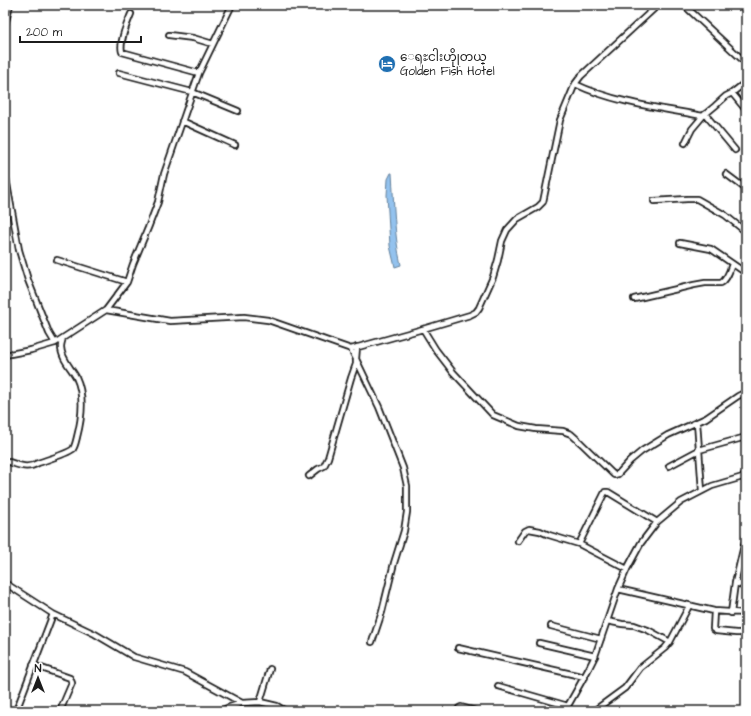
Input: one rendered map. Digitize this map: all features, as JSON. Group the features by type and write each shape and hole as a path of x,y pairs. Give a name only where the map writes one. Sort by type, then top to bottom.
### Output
{"highway":[{"path":"740,5 746,10"}],"street":[{"path":"5,25 10,5"},
{"path":"5,355 31,350 55,343 106,310 127,282 158,202 164,174 199,73 232,5"},
{"path":"106,310 170,321 244,317 258,318 268,320 351,349 470,315 480,308 498,260 502,241 507,230 517,219 538,207 543,202 560,120 575,84 581,76 658,5"},
{"path":"684,5 746,63"},
{"path":"132,14 124,32 121,49 122,52 199,73"},
{"path":"169,35 193,38 213,44"},
{"path":"119,73 192,92 238,111"},
{"path":"685,143 692,128 704,115 726,96 746,82"},
{"path":"575,84 588,90 629,102 704,115 735,150"},
{"path":"732,93 746,110"},
{"path":"182,121 235,145"},
{"path":"5,173 19,250 28,280 49,333 55,343"},
{"path":"726,174 746,189"},
{"path":"654,201 697,199 725,215 746,232"},
{"path":"680,243 711,249 746,273"},
{"path":"57,260 127,282"},
{"path":"634,299 694,285 724,282 732,264"},
{"path":"423,329 436,350 453,372 493,415 519,426 536,430 571,434 614,475 618,474 642,451 668,435 706,418 746,392"},
{"path":"9,462 28,467 34,466 74,448 79,429 82,406 81,389 62,353 61,348 63,338"},
{"path":"309,476 324,466 328,458 350,378 356,364 357,347"},
{"path":"351,349 379,407 403,468 407,486 407,512 404,531 394,563 382,612 372,642"},
{"path":"697,422 702,491"},
{"path":"669,466 699,450 746,437"},
{"path":"498,686 567,710 595,656 618,589 627,568 641,543 657,522 681,502 702,491 712,486 746,476"},
{"path":"579,544 605,492 608,492 657,522"},
{"path":"518,541 528,529 540,531 579,544 627,568"},
{"path":"731,613 735,583 743,559 746,537"},
{"path":"5,583 53,614 95,634 134,657 185,672 242,703"},
{"path":"735,583 746,586"},
{"path":"618,589 714,611 746,613"},
{"path":"592,711 625,688 640,668 665,648 670,642 689,606"},
{"path":"714,611 714,629 716,631 746,633"},
{"path":"18,710 33,665 53,614"},
{"path":"607,621 634,625 648,630 670,642"},
{"path":"551,626 601,639"},
{"path":"539,643 595,656"},
{"path":"458,648 585,677"},
{"path":"33,665 70,678 72,683 60,711"},
{"path":"260,702 270,670"},
{"path":"221,711 242,703 260,702 277,706 285,711"},
{"path":"458,711 461,707 476,711"}],"water":[{"path":"391,173 396,231 401,265 395,267 390,246 387,195 388,179"}],"place":[{"name":"ေရႊငါးဟိုုတယ္ Golden Fish Hotel","path":"387,64"}]}
